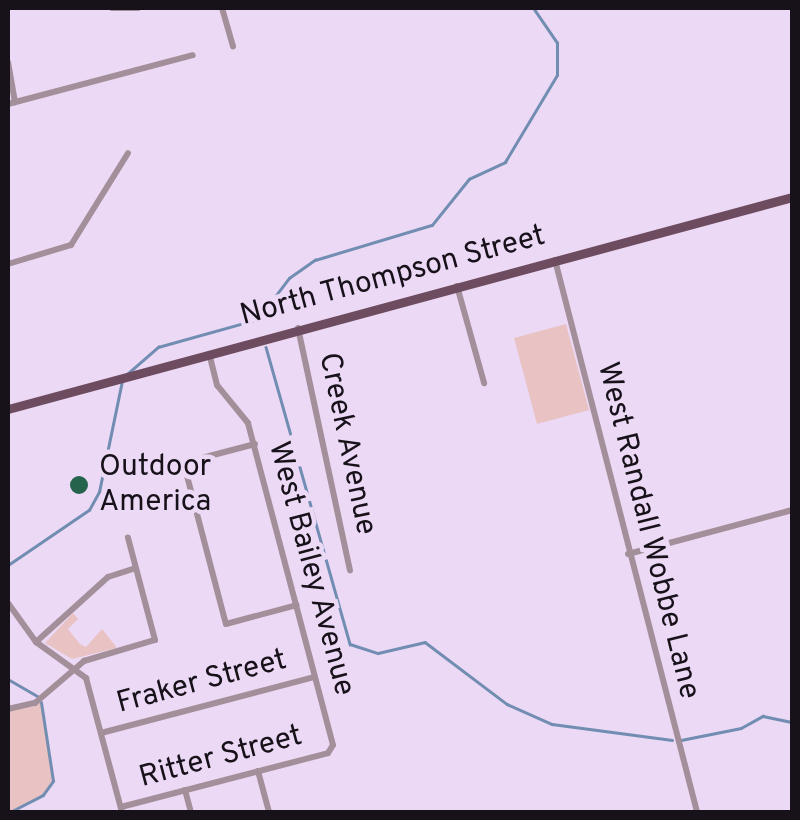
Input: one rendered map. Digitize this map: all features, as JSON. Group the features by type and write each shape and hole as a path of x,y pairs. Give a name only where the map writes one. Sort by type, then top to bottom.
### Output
{"main road":[{"name":"North Thompson Street","path":"8,409 107,379 792,197"}],"street":[{"path":"112,8 138,8"},
{"path":"222,8 233,46"},
{"path":"8,62 11,103 193,55"},
{"path":"8,264 71,246 128,153"},
{"name":"West Randall Wobbe Lane","path":"555,260 697,812"},
{"path":"457,285 484,383"},
{"name":"Creek Avenue","path":"298,328 350,570"},
{"name":"West Bailey Avenue","path":"208,352 217,385 245,417 255,444 332,750"},
{"path":"255,444 194,460 186,472 226,624 297,604"},
{"path":"628,554 792,510"},
{"path":"8,709 35,703 77,668 155,640 128,538"},
{"path":"36,642 108,577 135,568"},
{"path":"8,603 36,642 77,668 101,733 121,810"},
{"name":"Fraker Street","path":"101,733 314,677"},
{"name":"Ritter Street","path":"121,810 332,750"},
{"path":"258,771 268,812"},
{"path":"185,790 191,812"}],"shaded area":[{"path":"566,324 589,410 537,424 514,338"},
{"path":"73,613 78,619 68,629 80,644 86,647 102,629 117,648 72,659 45,643"},
{"path":"40,700 53,781 43,795 8,812 8,709"}],"waterway":[{"path":"126,375 158,347 258,319 289,278 315,260 432,225 469,179 505,162 557,75 557,43 533,8"},
{"path":"266,347 350,644 378,653 425,642 507,704 552,724 672,740"},
{"path":"8,565 89,510 99,492 122,381"},
{"path":"8,679 37,696"},
{"path":"10,812 43,795 53,781 41,703"},
{"path":"681,740 741,728 763,716 792,722"}],"place":[{"name":"Outdoor America","path":"79,485"}]}
